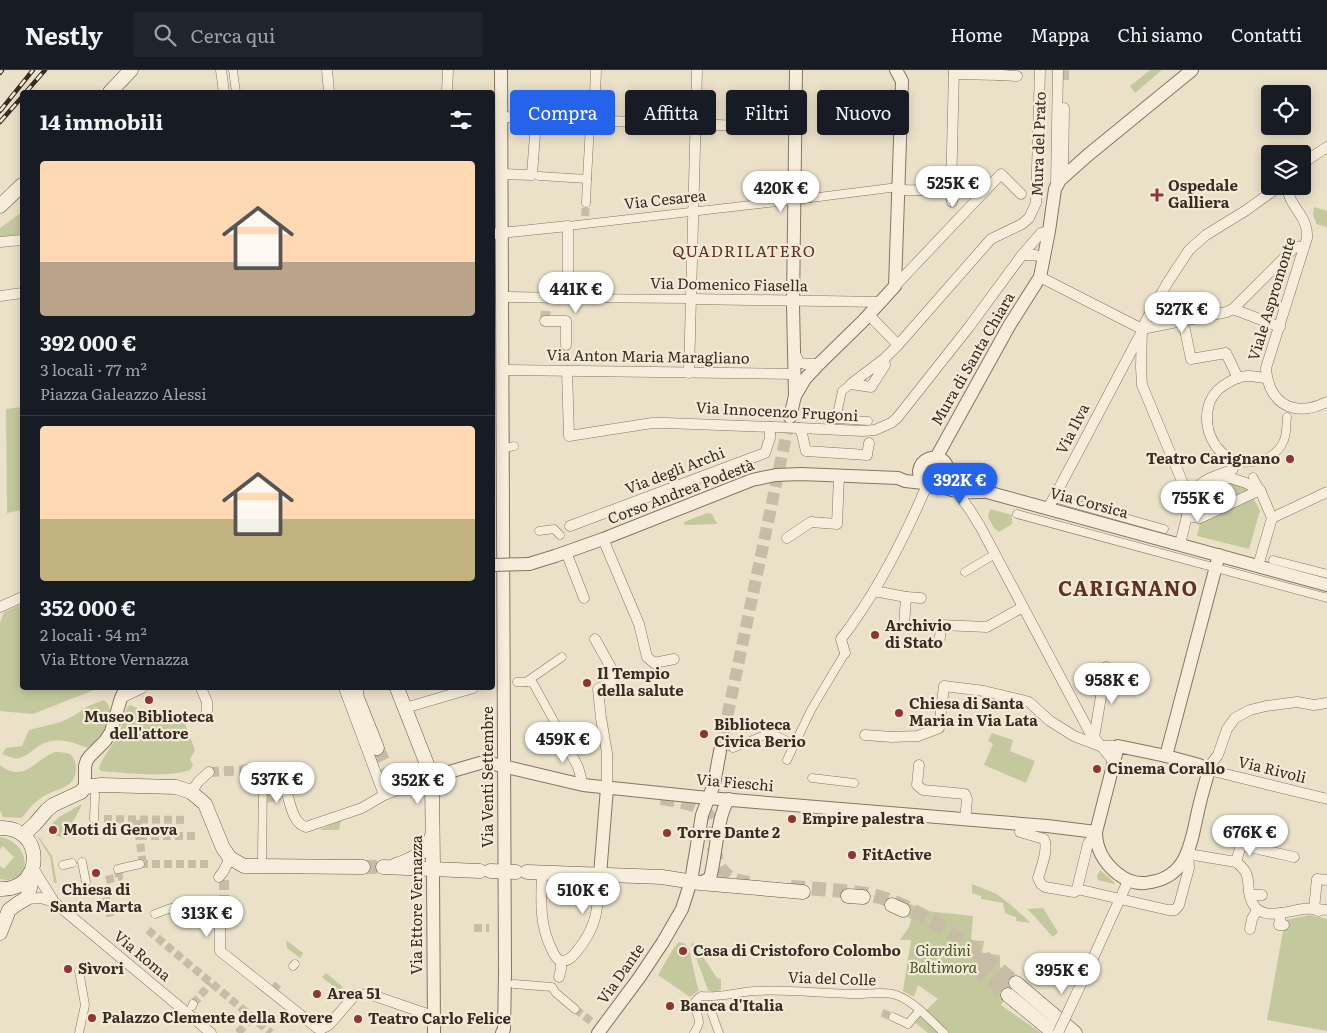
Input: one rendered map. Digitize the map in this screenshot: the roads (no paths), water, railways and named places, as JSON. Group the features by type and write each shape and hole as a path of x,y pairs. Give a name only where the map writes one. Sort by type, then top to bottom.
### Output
{"main road":[{"path":"122,87 131,70"},
{"path":"0,206 20,187"},
{"path":"349,690 377,748"},
{"path":"398,690 432,777"},
{"name":"Via Ettore Vernazza","path":"432,777 433,869"},
{"path":"22,834 35,824 53,805 81,792 90,791 100,785 176,787 191,792 205,804 223,848 230,858 244,866 364,867"},
{"path":"0,828 12,829 22,834 28,840 34,856 31,884 26,899 9,910 0,933"},
{"path":"433,833 431,840 423,851 414,858 386,867 662,877 728,886 803,892"},
{"path":"9,910 0,890 15,887 24,881 31,872"},
{"path":"848,896 863,897"},
{"path":"1012,989 1056,1033"},
{"path":"1012,989 1068,1033"},
{"path":"1012,989 1075,1033"}],"street":[{"path":"221,70 224,90"},
{"path":"233,70 236,90"},
{"path":"327,70 330,90"},
{"path":"447,90 448,70"},
{"name":"Via Venti Settembre","path":"501,70 501,174 497,233 502,297 502,370 497,402 508,448 498,540 504,766 503,872 505,974 504,1029 502,1033"},
{"path":"594,90 596,70"},
{"path":"697,70 697,90"},
{"path":"796,70 796,90"},
{"path":"836,419 842,392 851,384 871,387 885,365 884,359 991,238 1014,229 1029,218 1036,202 1040,70"},
{"name":"Mura del Prato","path":"1040,277 1060,181 1058,70"},
{"path":"1060,181 1188,71"},
{"path":"898,187 904,190 952,197 954,72 999,73 1017,76"},
{"path":"895,286 902,73"},
{"path":"1060,181 1064,80"},
{"path":"501,117 510,117"},
{"path":"532,186 536,176 535,135"},
{"path":"586,203 591,135"},
{"path":"689,373 696,135"},
{"path":"790,417 795,396 793,301 796,135"},
{"path":"1311,158 1327,147"},
{"path":"501,174 588,179"},
{"path":"795,396 819,364 870,315 1001,174 1021,194"},
{"name":"Via Cesarea","path":"497,233 568,226 585,220 694,212 898,187"},
{"name":"Via Ilva","path":"1051,503 1142,329 1168,282 1189,250 1206,235 1267,195"},
{"name":"Viale Aspromonte","path":"1289,195 1306,224 1307,231 1300,247 1276,328 1266,368 1267,378 1280,402 1286,406 1306,408 1327,402"},
{"path":"568,226 568,298"},
{"name":"Via Innocenzo Frugoni","path":"567,371 568,436 652,423 875,430 891,423 897,418 1022,256 1041,234 1049,231"},
{"path":"0,242 20,240"},
{"path":"1040,277 1142,329 1230,311 1300,247"},
{"path":"1022,256 1035,255 1044,258"},
{"path":"896,259 902,268 915,267"},
{"name":"Mura di Santa Chiara","path":"936,458 1009,326 1040,277"},
{"path":"0,296 20,293"},
{"name":"Via Domenico Fiasella","path":"502,297 546,302 568,298 882,302"},
{"path":"1230,311 1276,328"},
{"path":"870,315 898,345"},
{"path":"545,322 566,321 566,345"},
{"path":"1142,329 1142,385 1188,507 1200,518 1260,490"},
{"path":"1185,330 1191,359 1226,353 1238,378"},
{"path":"794,351 799,362 819,364"},
{"path":"1124,363 1135,359 1141,360"},
{"name":"Via Anton Maria Maragliano","path":"502,370 794,374"},
{"path":"1267,378 1248,376 1238,378 1222,386 1217,391 1212,398 1207,413 1208,428 1214,441 1222,453 1234,461 1248,463 1261,460 1280,449 1286,435 1287,417"},
{"path":"813,415 868,421"},
{"name":"Via degli Archi","path":"570,526 765,453 770,438 770,427"},
{"path":"799,428 806,451 867,455 869,443"},
{"path":"936,458 944,462 948,471 946,480 929,484 919,473 920,468 924,461 936,458"},
{"path":"1180,544 1188,507 1195,488 1215,475 1232,470 1234,461"},
{"path":"1248,463 1272,518 1258,566"},
{"name":"Corso Andrea Podestà","path":"495,565 529,564 566,552 752,480 776,475 801,474 900,478 920,468"},
{"path":"948,471 987,492"},
{"path":"787,538 811,522 837,524 839,476"},
{"name":"Corso Andrea Podestà","path":"900,478 905,481 929,484 957,492 987,492"},
{"path":"1188,507 1204,489 1224,479 1238,480 1260,490"},
{"path":"787,760 811,710 845,654 841,638 874,591 929,484"},
{"path":"957,492 970,510 1097,742 1114,762"},
{"name":"Via Corsica","path":"987,492 1051,503 1164,529"},
{"path":"1272,518 1327,492"},
{"name":"Via Corsica","path":"1051,503 1180,544 1217,561 1258,566 1327,585"},
{"name":"Via Corsica","path":"1017,514 1217,561 1327,598"},
{"path":"539,531 554,528 560,535"},
{"path":"602,539 639,624 647,657 654,663 674,659"},
{"path":"566,552 584,598"},
{"path":"965,572 990,558"},
{"path":"1273,560 1327,574"},
{"path":"1166,756 1217,561"},
{"path":"874,591 922,598"},
{"path":"904,626 906,597"},
{"path":"0,607 20,598"},
{"path":"940,637 942,625 988,627 1023,608"},
{"path":"542,873 543,927 556,958 561,961 567,961 579,949 593,927 597,910 607,788 607,753 598,690 611,682 614,673 595,639"},
{"path":"526,682 562,657"},
{"path":"1097,742 1106,667"},
{"path":"518,682 533,683 578,766 583,786"},
{"path":"865,734 892,737 918,736 939,728 944,686 984,691 1029,702 1050,720 1074,736 1166,756 1199,765 1209,770"},
{"path":"202,690 207,702 207,712"},
{"path":"349,690 384,795"},
{"path":"405,708 466,690"},
{"path":"94,819 85,766 90,756 111,732 124,693"},
{"path":"1020,832 1044,839 1046,842 1038,878 1045,887 1074,892 1077,889 1175,910 1179,905 1189,868 1188,854 1209,770 1218,755 1227,729 1235,718 1250,710 1266,706 1297,702 1314,705 1327,703"},
{"path":"729,799 725,804 721,817 710,878 696,882 702,815 726,749 770,733 794,744"},
{"path":"1118,746 1096,832 1097,846 1102,856 1118,874 1128,881 1148,883 1165,878 1171,874 1188,854"},
{"name":"Via Fieschi","path":"432,777 485,763 583,786 1047,826 1096,832"},
{"path":"919,765 917,785 923,790 965,794 965,820"},
{"path":"246,770 271,771 279,775 296,819 302,826 306,827 362,808 384,795 432,777"},
{"name":"Via Rivoli","path":"1209,770 1327,799"},
{"path":"191,792 209,772"},
{"path":"812,778 854,782"},
{"path":"262,858 263,780"},
{"path":"1077,889 1088,844 1096,832"},
{"path":"1236,862 1241,845 1294,858"},
{"path":"1188,854 1236,862 1242,866 1248,874 1250,899 1257,910 1266,914 1314,908 1327,910"},
{"path":"222,875 230,858"},
{"path":"82,862 86,882"},
{"path":"62,865 72,863"},
{"path":"118,868 140,864"},
{"name":"Via Ettore Vernazza","path":"433,869 434,1033"},
{"path":"31,872 54,902"},
{"path":"1314,908 1317,879 1327,880"},
{"path":"1056,1033 1128,881"},
{"name":"Via Dante","path":"602,1032 668,934 696,882"},
{"path":"1250,895 1262,894"},
{"path":"26,899 41,898 54,902"},
{"name":"Via Roma","path":"54,902 211,1033"},
{"path":"155,914 171,908 214,908 221,906 220,951 317,1028 329,1025 355,995 369,994 433,1016"},
{"path":"1314,908 1327,915"},
{"path":"1250,928 1257,910"},
{"path":"1280,913 1279,925 1284,925"},
{"path":"552,987 559,977 561,961"},
{"path":"79,971 85,1005 79,1033"},
{"path":"514,984 552,987"},
{"path":"552,987 556,993 575,1009"},
{"name":"Via del Colle","path":"706,996 761,991 895,995 903,998 920,1010 944,1033"},
{"path":"694,1033 699,1022 694,1004 701,996 706,996 719,1032"},
{"path":"908,1024 920,1010"},
{"path":"893,1017 908,1024"},
{"path":"908,1024 910,1028 908,1033"}],"tunnel":[{"path":"1064,70 1064,80"},
{"path":"585,216 586,203"},
{"path":"545,321 546,306"},
{"path":"720,751 790,417"},
{"path":"716,745 733,748"},
{"path":"377,748 394,783 403,789 413,787"},
{"path":"209,772 246,770"},
{"path":"661,798 691,804 705,812 712,824 715,855 721,869 732,879 750,883"},
{"path":"104,819 188,820"},
{"path":"137,820 143,864"},
{"path":"139,836 196,836"},
{"path":"140,864 209,864"},
{"path":"363,867 383,867"},
{"path":"106,880 119,877 118,869"},
{"path":"224,877 224,905"},
{"path":"791,887 867,894 906,907 965,943 1016,983"},
{"path":"106,897 111,919"},
{"path":"474,928 489,928"},
{"path":"148,930 271,1033"},
{"path":"989,961 982,959 974,963 977,970 1008,995"},
{"path":"193,1004 211,983"},
{"path":"274,989 278,984"},
{"path":"575,1009 592,1022"},
{"path":"882,1013 893,1017"},
{"path":"238,1033 252,1017"}],"railway":[{"path":"0,111 33,70"},
{"path":"28,90 45,70"},
{"path":"0,122 20,99"}],"place":[{"name":"Ospedale Galliera","path":"1157,195"},
{"name":"Teatro Carignano","path":"1290,459"},
{"name":"Archivio di Stato","path":"875,635"},
{"name":"Il Tempio della salute","path":"587,683"},
{"name":"Museo Biblioteca dell'attore","path":"149,700"},
{"name":"Chiesa di Santa Maria in Via Lata","path":"899,713"},
{"name":"Biblioteca Civica Berio","path":"704,734"},
{"name":"Cinema Corallo","path":"1097,769"},
{"name":"Empire palestra","path":"792,819"},
{"name":"Moti di Genova","path":"53,830"},
{"name":"Torre Dante 2","path":"667,833"},
{"name":"FitActive","path":"852,855"},
{"name":"Chiesa di Santa Marta","path":"96,873"},
{"name":"Casa di Cristoforo Colombo","path":"683,951"},
{"name":"Sìvori","path":"68,969"},
{"name":"Area 51","path":"317,994"},
{"name":"Banca d'Italia","path":"670,1006"},
{"name":"Palazzo Clemente della Rovere","path":"92,1018"},
{"name":"Teatro Carlo Felice","path":"358,1019"}],"district":[{"name":"QUADRILATERO","path":"744,251"},
{"name":"CARIGNANO","path":"1128,589"}],"park label":[{"name":"Giardini Baltimora","path":"943,960"}]}
